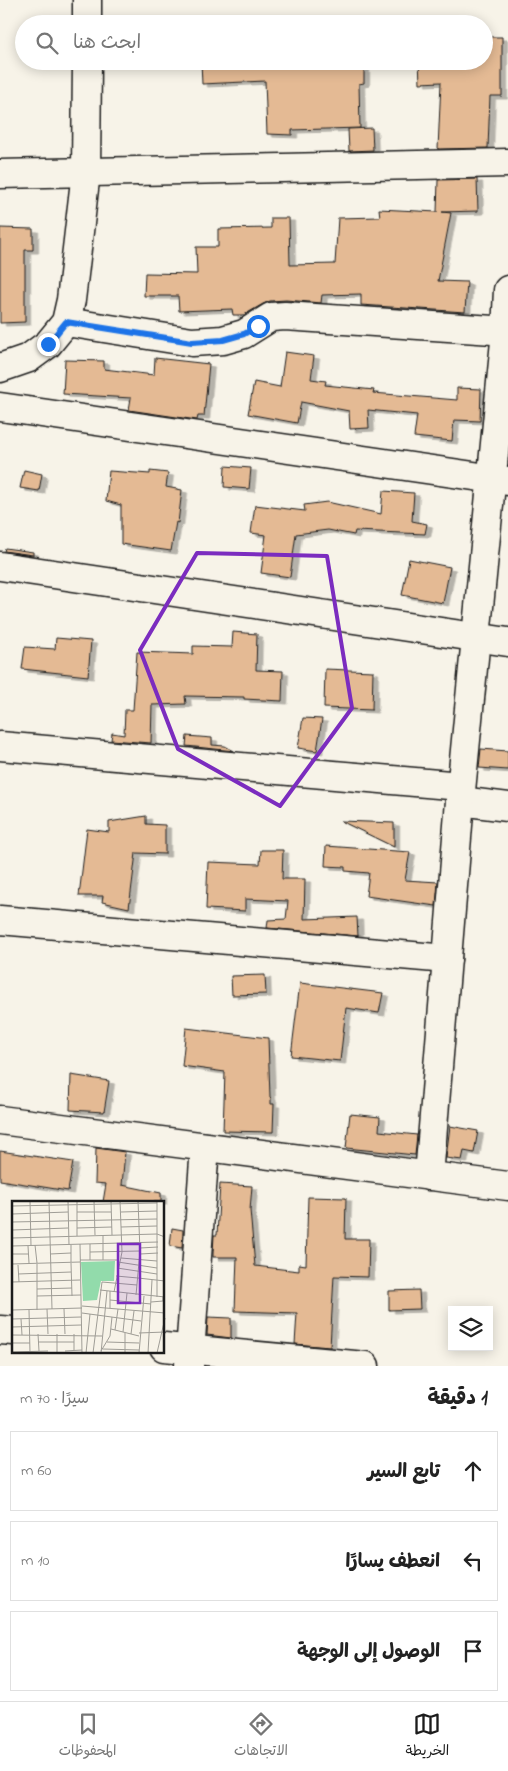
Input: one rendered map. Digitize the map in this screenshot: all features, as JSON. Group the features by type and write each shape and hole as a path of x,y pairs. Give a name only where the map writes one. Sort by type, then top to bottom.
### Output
{"street":[{"path":"87,0 87,15"},
{"path":"1,374 29,358 48,344 66,322 71,300 86,172 87,70"},
{"path":"0,174 508,163"},
{"path":"429,1176 460,793 475,637 499,479 508,290"},
{"path":"66,322 192,342 223,340 244,334 271,317 285,316 507,331"},
{"path":"0,407 499,479"},
{"path":"0,566 508,642"},
{"path":"0,746 460,793 508,807"},
{"path":"0,920 447,959"},
{"path":"0,1120 508,1186"},
{"path":"190,1358 204,1147"},
{"path":"165,1347 190,1358 366,1366"}],"highlighted area":[{"path":"197,553 327,556 352,708 280,806 178,749 140,650"}],"building":[{"path":"493,37 502,37 502,96 490,96 488,148 438,149 441,82 420,83 419,70 493,70"},
{"path":"201,70 364,70 364,83 359,84 360,128 292,130 292,135 267,134 265,81 202,84"},
{"path":"372,128 373,150 349,151 348,129"},
{"path":"477,179 478,211 442,212 451,213 438,281 467,282 465,312 361,305 361,294 322,295 321,303 286,300 270,301 244,315 233,315 232,309 179,311 178,296 144,296 145,273 197,274 196,247 218,247 218,229 271,228 271,218 289,218 290,265 335,264 338,218 380,217 379,209 437,212 438,180"},
{"path":"0,228 33,229 33,250 25,250 25,322 0,323"},
{"path":"285,352 314,356 311,379 326,381 325,385 374,390 373,393 457,400 457,388 481,389 480,421 454,420 452,441 414,437 417,415 368,410 369,428 350,429 349,411 301,402 297,423 248,414 254,382 280,387"},
{"path":"155,358 209,364 204,416 198,416 197,420 129,410 131,398 63,394 65,360 104,361 104,369 154,375"},
{"path":"225,466 251,468 249,489 224,487"},
{"path":"24,470 42,474 39,491 20,488"},
{"path":"109,471 150,474 150,471 168,473 166,487 182,490 178,523 176,522 171,551 121,544 121,505 106,501"},
{"path":"383,491 414,493 412,521 427,524 425,534 355,531 354,535 328,530 296,534 290,577 261,573 266,535 251,533 255,505 305,511 304,505 327,502 381,514"},
{"path":"5,548 33,552 33,555 4,551"},
{"path":"409,559 450,567 443,603 402,595"},
{"path":"233,632 257,634 256,670 283,671 282,701 244,699 244,697 185,696 186,704 152,705 151,743 111,740 112,733 124,735 125,710 133,710 137,652 193,654 193,646 232,647"},
{"path":"56,638 91,641 88,676 22,669 25,647 55,649"},
{"path":"325,669 373,671 372,710 324,708"},
{"path":"303,718 322,719 317,751 298,748"},
{"path":"187,736 212,738 212,745 225,746 234,751 186,746"},
{"path":"481,749 508,751 508,770 479,768"},
{"path":"146,816 146,824 165,825 165,854 136,853 129,908 102,902 103,896 79,896 87,829 109,832 109,822"},
{"path":"341,821 394,823 394,847"},
{"path":"326,846 410,852 405,880 438,882 436,906 366,896 369,873 345,871 345,867 325,866"},
{"path":"261,850 283,850 282,879 305,879 304,919 357,917 358,936 267,928 268,920 286,919 288,901 245,899 245,911 206,909 208,862 260,864"},
{"path":"265,975 266,994 232,995 231,976"},
{"path":"300,983 383,993 379,1013 346,1008 340,1061 291,1056"},
{"path":"186,1028 268,1038 270,1097 271,1104 274,1104 273,1132 223,1131 225,1072 182,1066"},
{"path":"71,1075 109,1081 104,1112 70,1110"},
{"path":"350,1114 380,1117 379,1131 417,1135 415,1155 346,1148"},
{"path":"450,1126 478,1131 474,1153 464,1151 462,1160 446,1158"},
{"path":"96,1148 125,1152 122,1185 161,1193 161,1201 103,1201 106,1184 95,1183"},
{"path":"0,1151 73,1162 68,1191 0,1180"},
{"path":"220,1184 252,1186 250,1210 255,1266 299,1271 299,1264 306,1265 308,1197 346,1198 345,1239 369,1239 368,1277 334,1276 330,1347 295,1344 297,1313 235,1311 237,1257 213,1257 214,1235 217,1235"},
{"path":"172,1228 183,1230 182,1248 170,1246"},
{"path":"419,1290 420,1309 389,1310 389,1291"},
{"path":"208,1317 231,1318 231,1338 207,1335"}],"route":[{"path":"48,344 66,322 192,342 223,340 244,334 258,326"}]}
